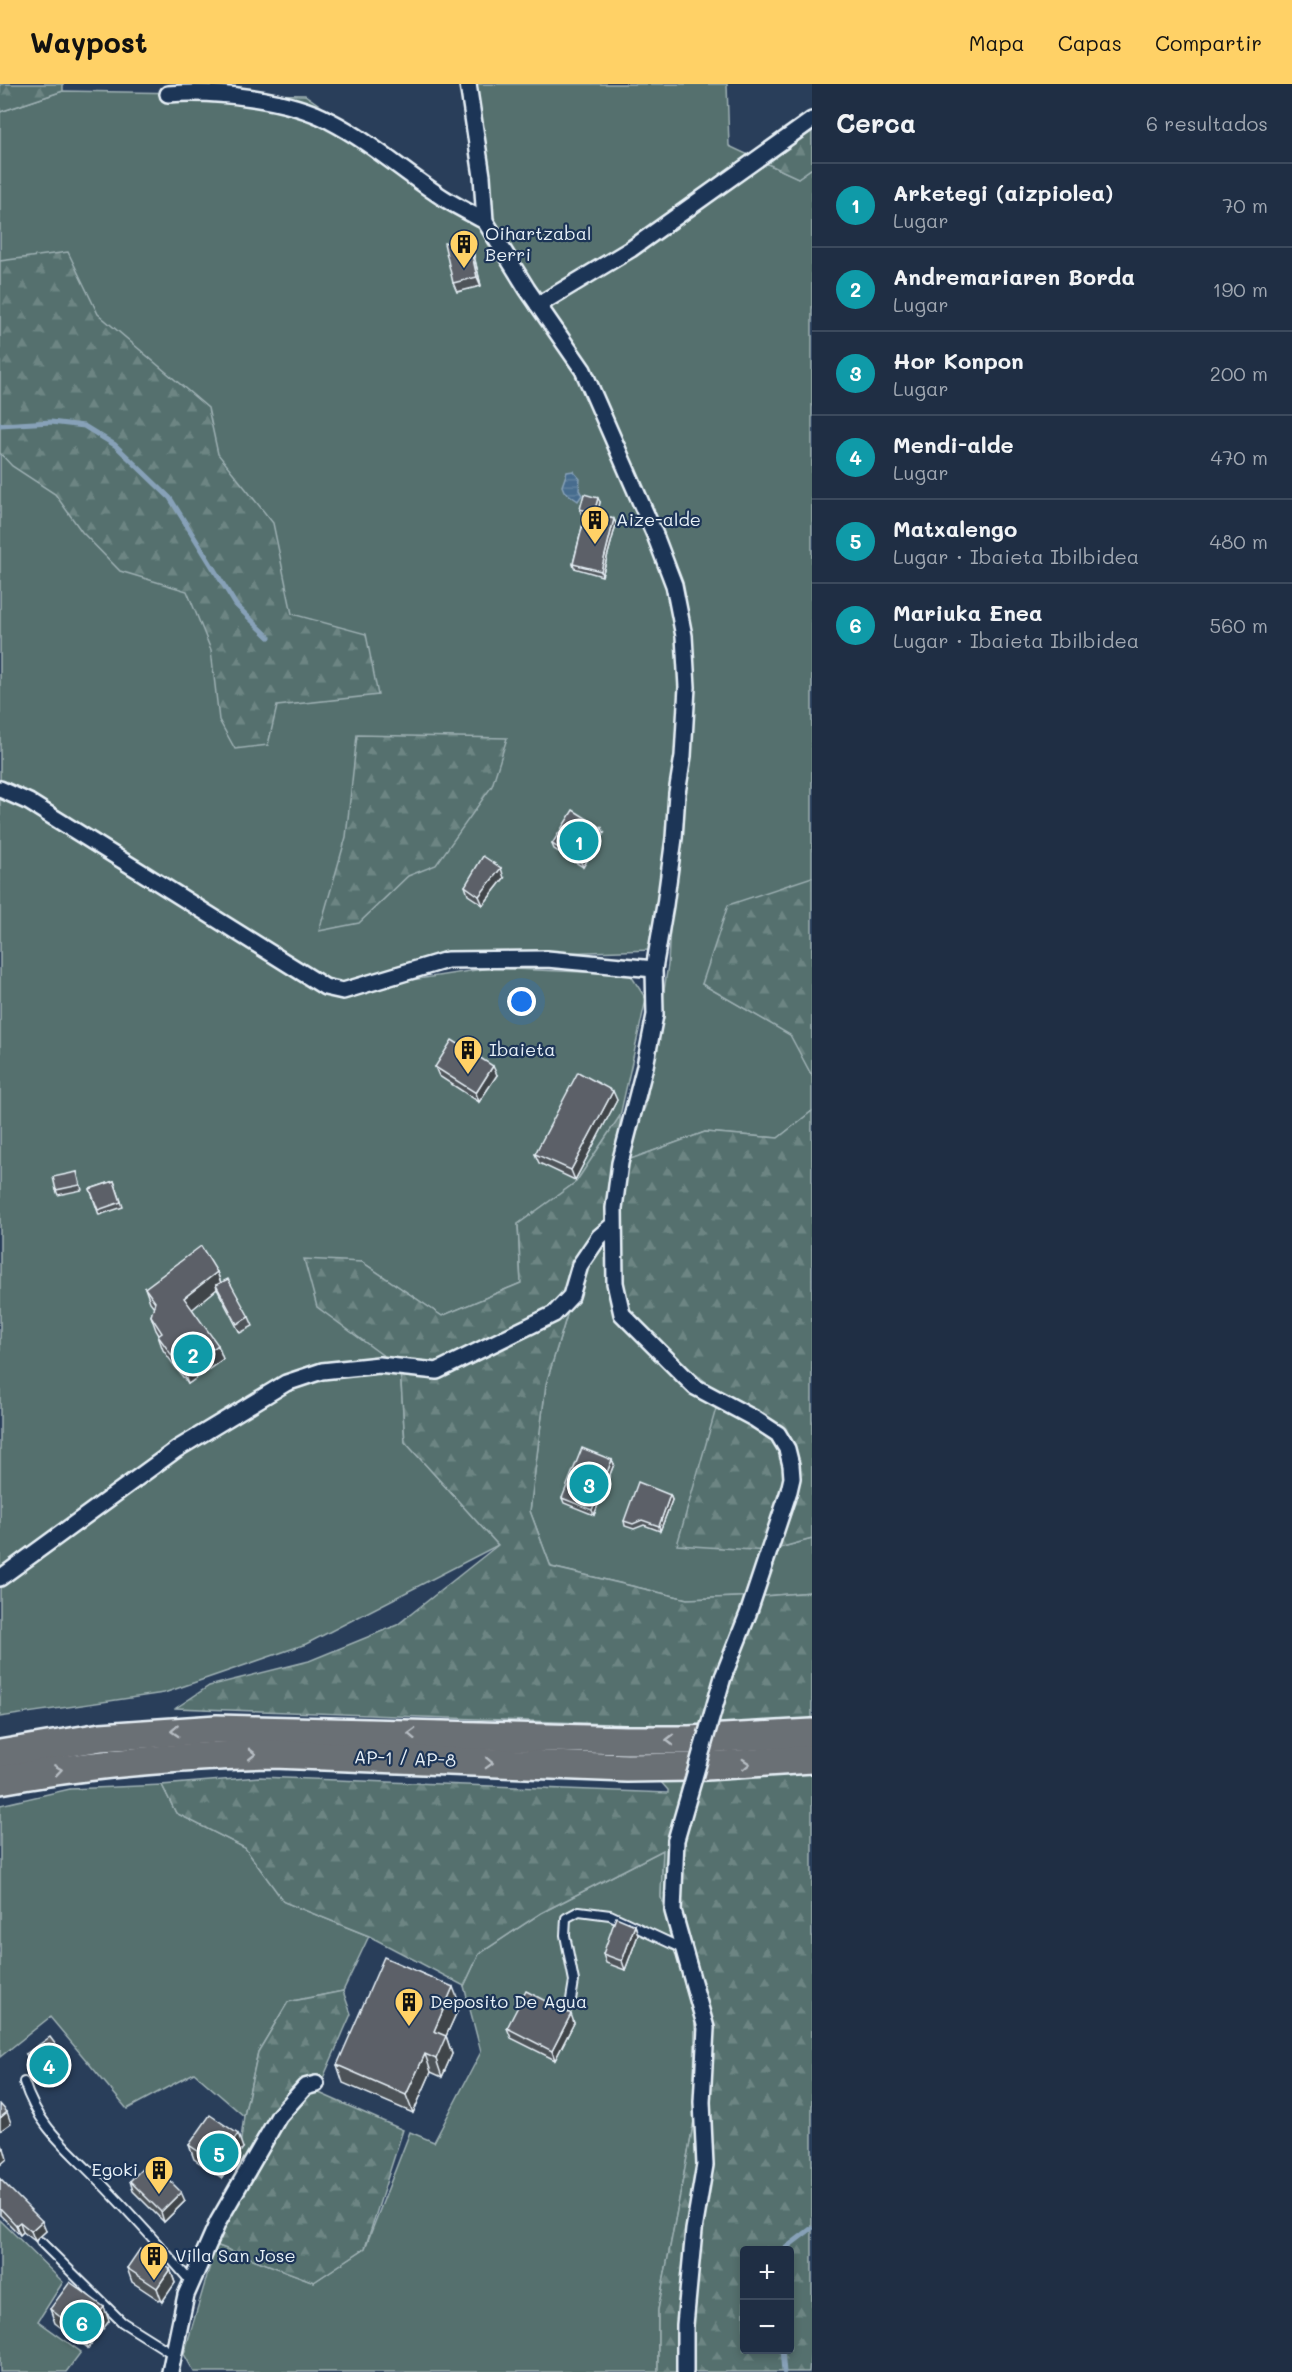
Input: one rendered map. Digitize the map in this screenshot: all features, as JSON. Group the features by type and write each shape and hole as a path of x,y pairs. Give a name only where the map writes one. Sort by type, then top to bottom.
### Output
{"highway":[{"name":"AP-1 / AP-8","path":"0,1754 100,1737 217,1729 615,1740 689,1740 812,1733"},
{"name":"AP-1 / AP-8","path":"0,1780 104,1763 217,1755 274,1754 627,1768 812,1759"}],"street":[{"path":"468,84 482,176 485,221 538,305 583,370 656,535 674,585 684,636 687,687 683,756 677,793 674,838 654,969 655,1015 645,1066 620,1164 614,1225 615,1282 622,1314 695,1387 755,1419 777,1434 787,1449 792,1465 789,1491 748,1614 723,1677 676,1840 673,1911 706,2028 702,2102 705,2164 694,2230 686,2313 685,2372"},
{"path":"168,94 184,92 233,96 280,103 308,111 330,121 444,198 485,221"},
{"path":"538,305 631,249 812,120"},
{"path":"0,789 29,802 325,987 343,991 447,960 547,958 654,969"},
{"path":"0,1578 177,1449 286,1383 322,1371 379,1365 437,1371 554,1314 571,1296 580,1265 599,1237 614,1225"},
{"path":"170,2372 191,2282 218,2223 279,2116 305,2087 316,2084"}],"lane":[{"path":"570,2007 574,1981 565,1935 566,1918 579,1911 610,1915 684,1949"},
{"path":"24,2082 30,2102 49,2132 101,2183 191,2282"},
{"path":"41,2242 122,2322 173,2354"}],"green space":[{"path":"0,84 63,84 63,91 0,112"},
{"path":"465,84 727,84 729,146 798,178 812,168 812,878 702,984 791,1035 812,1076 812,1111 778,1138 705,1132 620,1163 646,1105 668,965 676,801 652,950 494,955 347,990 489,968 630,974 646,999 620,1116 576,1182 518,1224 521,1283 442,1316 362,1262 400,1368 405,1442 498,1545 306,1644 164,1693 0,1717 0,112 63,91 305,95 485,221"},
{"path":"812,120 812,168 798,178 757,159"},
{"path":"68,252 98,314 208,408 218,454 273,523 292,614 366,634 378,695 277,706 268,745 235,749 219,720 211,650 187,591 120,571 82,532 55,494 12,466 0,453 0,261"},
{"path":"357,735 507,738 492,786 436,865 408,876 359,923 319,931 346,837"},
{"path":"812,877 812,1076 790,1035 702,984 728,905"},
{"path":"812,1111 812,1539 768,1551 677,1545 722,1394 633,1327 615,1283 611,1231 583,1262 546,1384 530,1511 551,1567 687,1599 812,1592 812,2339 809,2372 658,2372 658,2310 694,2121 695,2019 661,1897 663,1850 541,1913 479,1954 464,1986 369,1936 284,1902 245,1848 176,1813 162,1785 259,1777 668,1793 668,1790 610,1724 176,1708 209,1686 309,1661 397,1625 498,1545 405,1442 400,1368 317,1307 304,1259 362,1262 442,1316 521,1283 518,1224 576,1182 620,1116 620,1163 705,1132 778,1138"},
{"path":"611,1230 722,1394 768,1551 812,1539 812,1592 687,1599 551,1567 530,1511 546,1384 583,1262"},
{"path":"162,1785 176,1813 245,1848 284,1902 369,1936 343,1991 288,2002 258,2052 244,2116 194,2073 127,2109 50,2017 0,2057 0,1805 70,1789"},
{"path":"663,1850 661,1897 695,2019 694,2121 658,2310 658,2372 194,2372 184,2354 216,2245 314,2282 365,2248 410,2132 434,2142 481,2052 464,1986 479,1954 541,1913"},
{"path":"343,1991 351,2014 317,2092 403,2130 365,2248 314,2282 216,2245 237,2170 244,2116 258,2052 288,2002"},
{"path":"0,2220 63,2282 38,2321 81,2352 66,2372 0,2372"}],"water":[{"path":"573,471 580,479 579,490 582,495 578,501 564,491 562,486 567,472"}],"building":[{"name":"Oihartzabal Berri","path":"468,237 477,277 453,283 444,243"},
{"path":"584,494 598,498 594,513 580,509"},
{"name":"Aize-alde","path":"586,512 614,519 601,571 573,564"},
{"path":"573,810 602,828 581,862 552,844"},
{"path":"483,856 501,868 479,896 465,886"},
{"name":"Ibaieta","path":"452,1040 493,1066 476,1093 435,1067"},
{"path":"578,1072 613,1091 571,1170 535,1154"},
{"path":"77,1172 80,1185 56,1190 53,1177"},
{"path":"114,1181 121,1202 98,1210 90,1189"},
{"path":"201,1246 217,1272 184,1298 218,1345 183,1371 158,1336 162,1333 151,1316 155,1302 145,1288"},
{"path":"228,1279 249,1317 237,1324 216,1285"},
{"path":"582,1448 612,1460 592,1510 562,1498"},
{"path":"638,1482 670,1495 659,1526 642,1520 633,1524 624,1521"},
{"path":"616,1917 635,1925 622,1961 603,1954"},
{"name":"Deposito De Agua","path":"384,1957 453,1987 434,2031 446,2036 436,2059 425,2054 406,2095 337,2065"},
{"path":"526,1991 571,2014 552,2051 507,2028"},
{"path":"50,2037 65,2057 42,2074 26,2054"},
{"path":"0,2104 7,2112 0,2118"},
{"path":"210,2115 238,2134 217,2164 189,2145"},
{"name":"Egoki","path":"150,2161 181,2192 161,2212 130,2181"},
{"path":"0,2179 42,2221 31,2231 20,2222 16,2225 0,2208"},
{"path":"140,2249 170,2269 157,2288 127,2268"},
{"path":"70,2282 104,2307 83,2334 50,2309"}],"waterway":[{"path":"0,425 51,422 84,426 115,445 170,498 236,605 269,637"},
{"path":"788,2246 812,2228"},
{"path":"782,2354 784,2372"}],"place":[{"name":"Oihartzabal Berri","path":"464,270"},
{"name":"Aize-alde","path":"595,546"},
{"name":"Arketegi (aizpiolea)","path":"579,841"},
{"name":"Ibaieta","path":"468,1076"},
{"name":"Andremariaren Borda","path":"193,1354"},
{"name":"Hor Konpon","path":"589,1484"},
{"name":"Deposito De Agua","path":"409,2028"},
{"name":"Mendi-alde","path":"49,2065"},
{"name":"Matxalengo","path":"219,2153"},
{"name":"Egoki","path":"159,2196"},
{"name":"Villa San Jose","path":"154,2282"},
{"name":"Mariuka Enea","path":"82,2322"}]}
